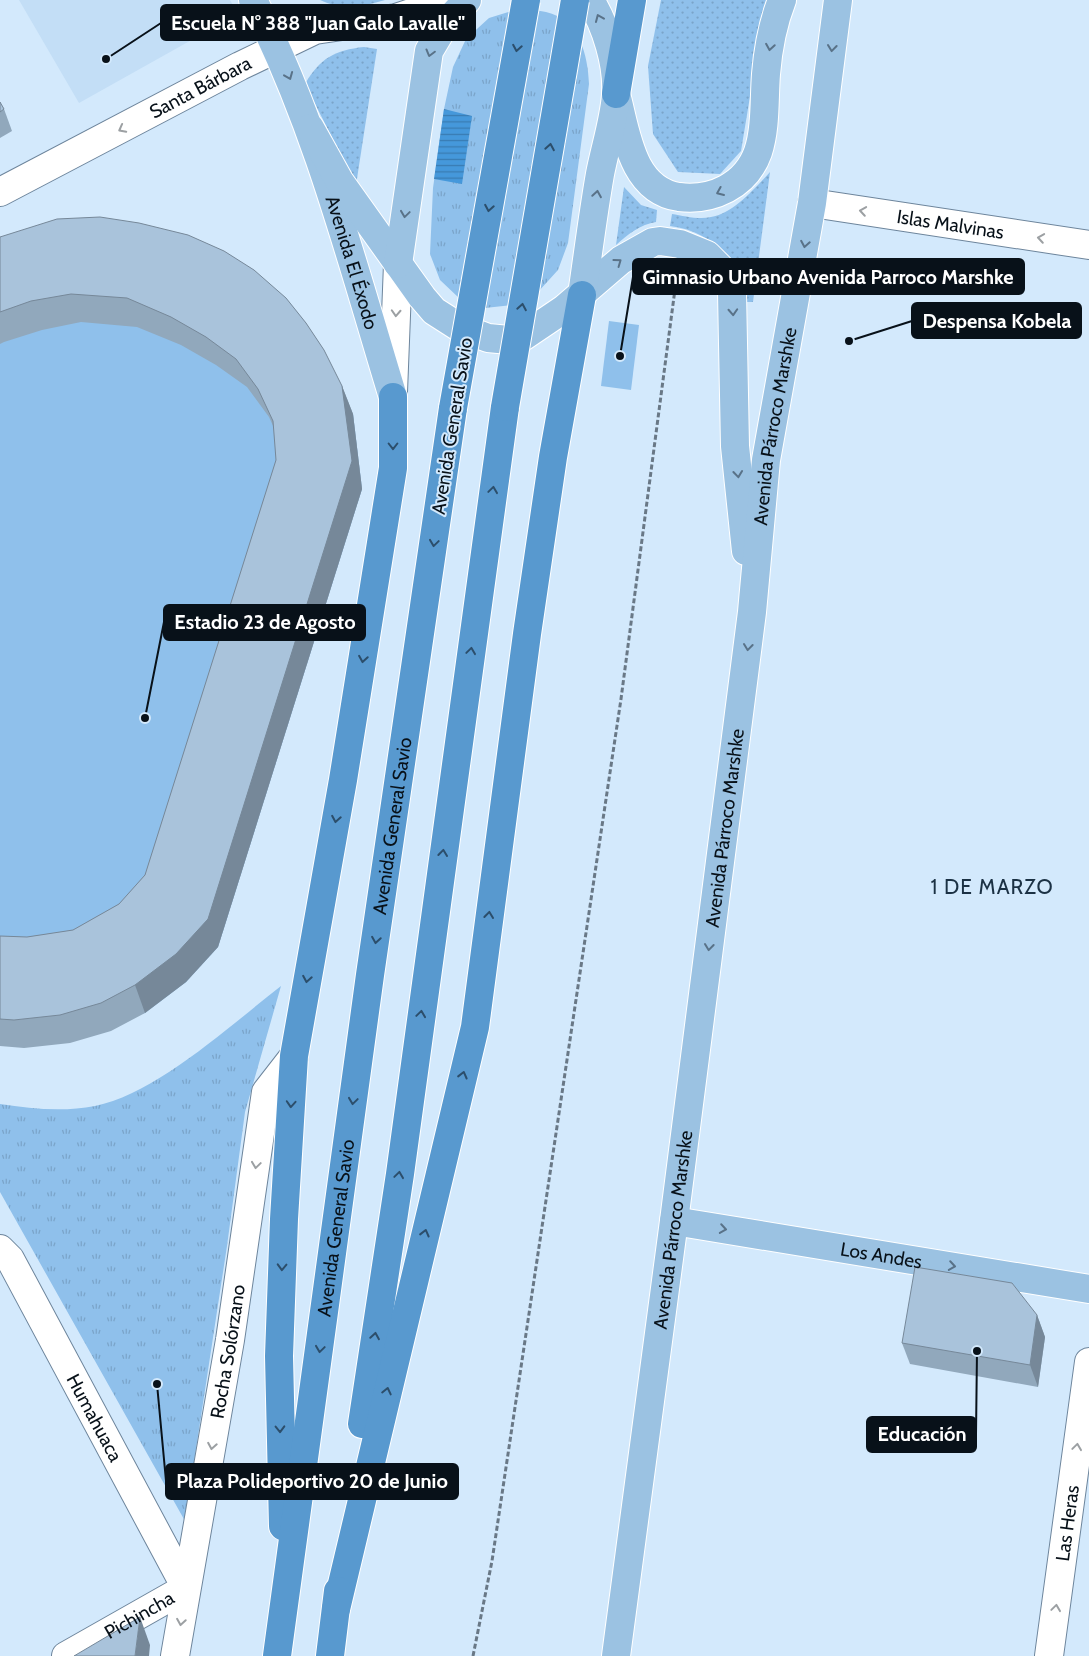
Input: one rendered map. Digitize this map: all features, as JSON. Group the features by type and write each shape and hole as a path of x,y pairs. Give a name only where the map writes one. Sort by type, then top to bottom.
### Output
{"highway":[{"name":"Avenida General Savio","path":"277,1656 369,985 453,408 526,0"},
{"path":"330,1656 400,1174 505,407 575,0"},
{"path":"616,94 632,0"},
{"path":"336,1609 475,1028 527,634 553,457 582,294"},
{"path":"284,1612 279,1356 284,1218 294,1056 343,780 393,468 393,397"}],"main road":[{"name":"Avenida El Éxodo","path":"253,0 278,48 310,128 393,397"},
{"path":"590,0 602,24 608,43 613,62 616,94 634,162 643,175 656,187 672,196 687,198 721,193 735,184 749,169 758,152 763,127 766,72 775,18 782,0"},
{"name":"Avenida Párroco Marshke","path":"616,1656 752,612 766,460 812,203 838,0"},
{"path":"398,264 430,51 455,3"},
{"path":"582,294 600,176 616,94"},
{"name":"Avenida El Éxodo","path":"310,128 340,182 434,311 458,327 488,338 509,340 524,336 582,294 621,260 653,242 660,241 680,244 707,255 721,268 732,292 734,329 732,385 735,446 752,612"},
{"name":"Los Andes","path":"674,1221 1089,1289"}],"street":[{"name":"Santa Bárbara","path":"0,192 315,30 396,18 420,10 455,3"},
{"name":"Islas Malvinas","path":"812,203 1089,245"},
{"path":"393,397 398,264"},
{"name":"Rocha Solórzano","path":"175,1656 230,1340 266,1092 294,1056"},
{"name":"Humahuaca","path":"3,1258 186,1588"},
{"name":"Las Heras","path":"1049,1656 1089,1362"},
{"name":"Pichincha","path":"66,1656 186,1588"}],"path":[{"path":"473,1656 492,1561 621,699 677,271"}],"shaded area":[{"path":"19,0 230,0 238,14 79,103"},
{"path":"444,109 472,116 462,184 434,179"}],"green space":[{"path":"320,0 385,0 369,4 344,6"},
{"path":"661,0 766,0 741,151 720,174 678,172 653,134 648,66"},
{"path":"518,9 536,10 557,16 574,30 584,50 589,84 568,243 558,270 538,292 513,305 485,308 459,298 440,280 430,254 433,188 444,109 453,67 466,39 489,18"},
{"path":"364,47 377,49 356,185 305,84 316,68 329,57 345,50"},
{"path":"770,172 753,302 747,302 738,274 721,250 699,234 670,226 672,214 702,218 719,215 744,199"},
{"path":"624,187 641,205 657,210 656,222 640,228 616,245"},
{"path":"0,268 353,414 362,489 218,947 186,982 145,1013 0,1046"},
{"path":"609,321 639,325 631,390 601,386"},
{"path":"281,986 245,1112 227,1246 185,1521 0,1192 0,1104 72,1109 95,1106 118,1099 143,1088 168,1073 217,1038"}],"building":[{"path":"0,102 4,109 0,112"},
{"path":"100,217 139,223 188,235 224,251 254,270 286,298 324,350 342,386 352,461 208,919 176,954 135,985 101,1003 60,1015 14,1020 0,1019 0,936 27,937 73,930 119,904 145,875 276,460 273,421 258,389 236,359 206,337 171,317 127,298 71,294 31,301 0,312 0,237 57,219"},
{"path":"915,1267 1012,1283 1037,1315 1030,1365 902,1343"},
{"path":"140,1617 135,1656 74,1656"}],"place":[{"name":"Escuela N° 388 \"Juan Galo Lavalle\"","path":"106,59"},
{"name":"Despensa Kobela","path":"849,341"},
{"name":"Gimnasio Urbano Avenida Parroco Marshke","path":"620,356"},
{"name":"Estadio 23 de Agosto","path":"145,718"},
{"name":"Educación","path":"977,1351"},
{"name":"Plaza Polideportivo 20 de Junio","path":"157,1384"}],"district":[{"name":"1 DE MARZO","path":"992,886"}]}
